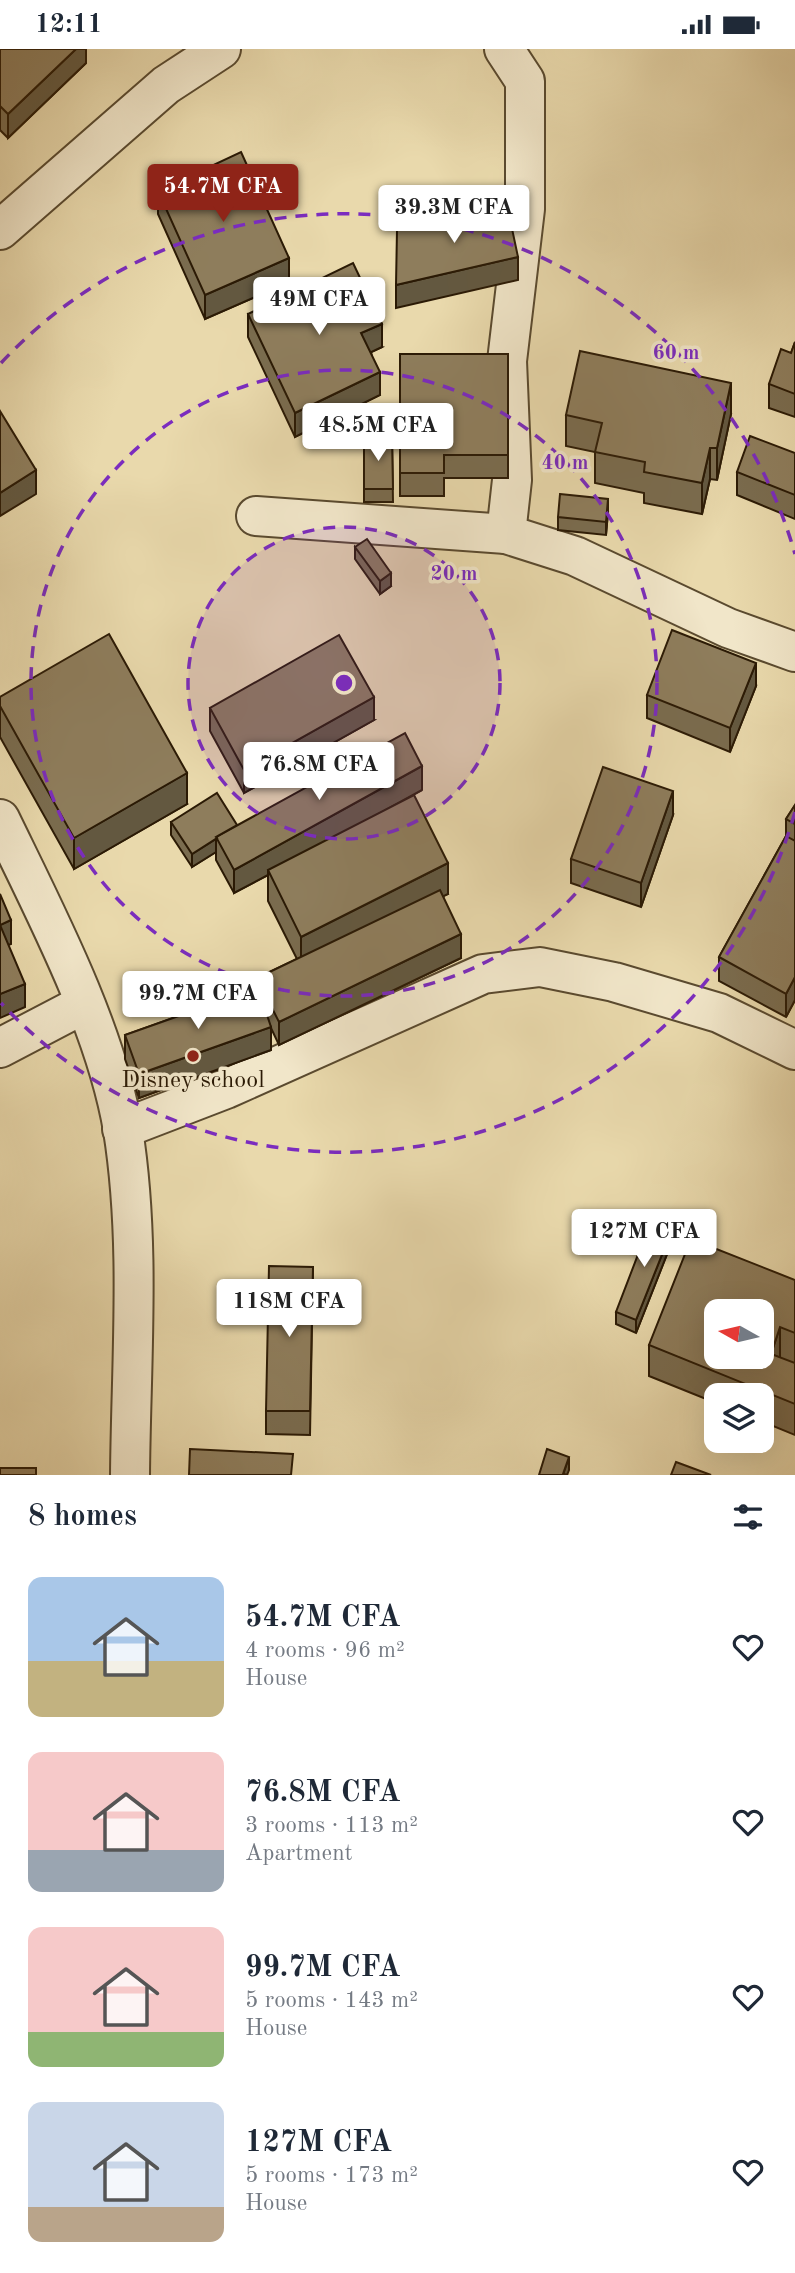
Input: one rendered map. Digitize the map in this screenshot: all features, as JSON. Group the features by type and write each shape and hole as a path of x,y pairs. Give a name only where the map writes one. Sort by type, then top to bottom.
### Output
{"street":[{"path":"0,230 166,85 221,49"},
{"path":"504,49 525,81 525,209 507,361 512,480 506,534"},
{"path":"256,516 506,534 575,556 728,628 795,652"},
{"path":"0,819 55,933 84,1004 122,1129 134,1249 130,1475"},
{"path":"122,1129 226,1089 483,974 540,967 614,982 719,1013 795,1050"},
{"path":"0,1048 84,1004"}],"building":[{"path":"0,49 76,49 8,114 0,106"},
{"path":"241,152 289,258 205,295 158,191"},
{"path":"507,205 518,257 396,285 397,230"},
{"path":"353,263 382,324 361,333 380,372 295,413 248,314"},
{"path":"795,342 795,394 769,384 781,349 791,353"},
{"path":"580,351 731,383 717,448 710,448 702,483 644,472 645,462 595,452 602,423 566,415"},
{"path":"400,354 508,354 508,455 444,455 444,473 400,473"},
{"path":"0,411 36,470 0,493"},
{"path":"750,436 795,453 795,495 737,472"},
{"path":"364,437 392,437 393,489 364,489"},
{"path":"560,494 608,499 606,522 558,517"},
{"path":"367,539 391,573 380,581 355,547"},
{"path":"672,630 756,663 730,728 647,695"},
{"path":"109,634 187,773 74,838 0,706 0,697"},
{"path":"339,635 374,697 244,770 210,708"},
{"path":"405,733 422,766 234,870 216,837"},
{"path":"603,767 673,791 641,883 571,859"},
{"path":"217,793 237,825 192,854 171,822"},
{"path":"414,795 448,863 301,937 268,870"},
{"path":"795,805 795,824 786,819"},
{"path":"786,836 795,841 795,977 786,994 719,957"},
{"path":"440,890 461,934 279,1022 257,978"},
{"path":"0,894 11,920 0,925"},
{"path":"0,925 25,984 0,994"},
{"path":"258,988 271,1027 139,1074 125,1035"},
{"path":"652,1218 673,1227 636,1320 616,1312"},
{"path":"691,1239 795,1280 795,1333 780,1327 774,1345 774,1299 704,1299 704,1367 649,1345"},
{"path":"269,1266 313,1267 310,1411 266,1411"},
{"path":"774,1355 795,1363 795,1404 774,1396 774,1383 743,1383 708,1369 774,1369"},
{"path":"190,1449 293,1454 291,1475 189,1475"},
{"path":"547,1449 569,1457 563,1474 568,1475 539,1475"},
{"path":"676,1462 711,1475 671,1475"},
{"path":"0,1468 36,1468 36,1475 0,1475"}],"place":[{"name":"Disney school","path":"193,1056"}]}
